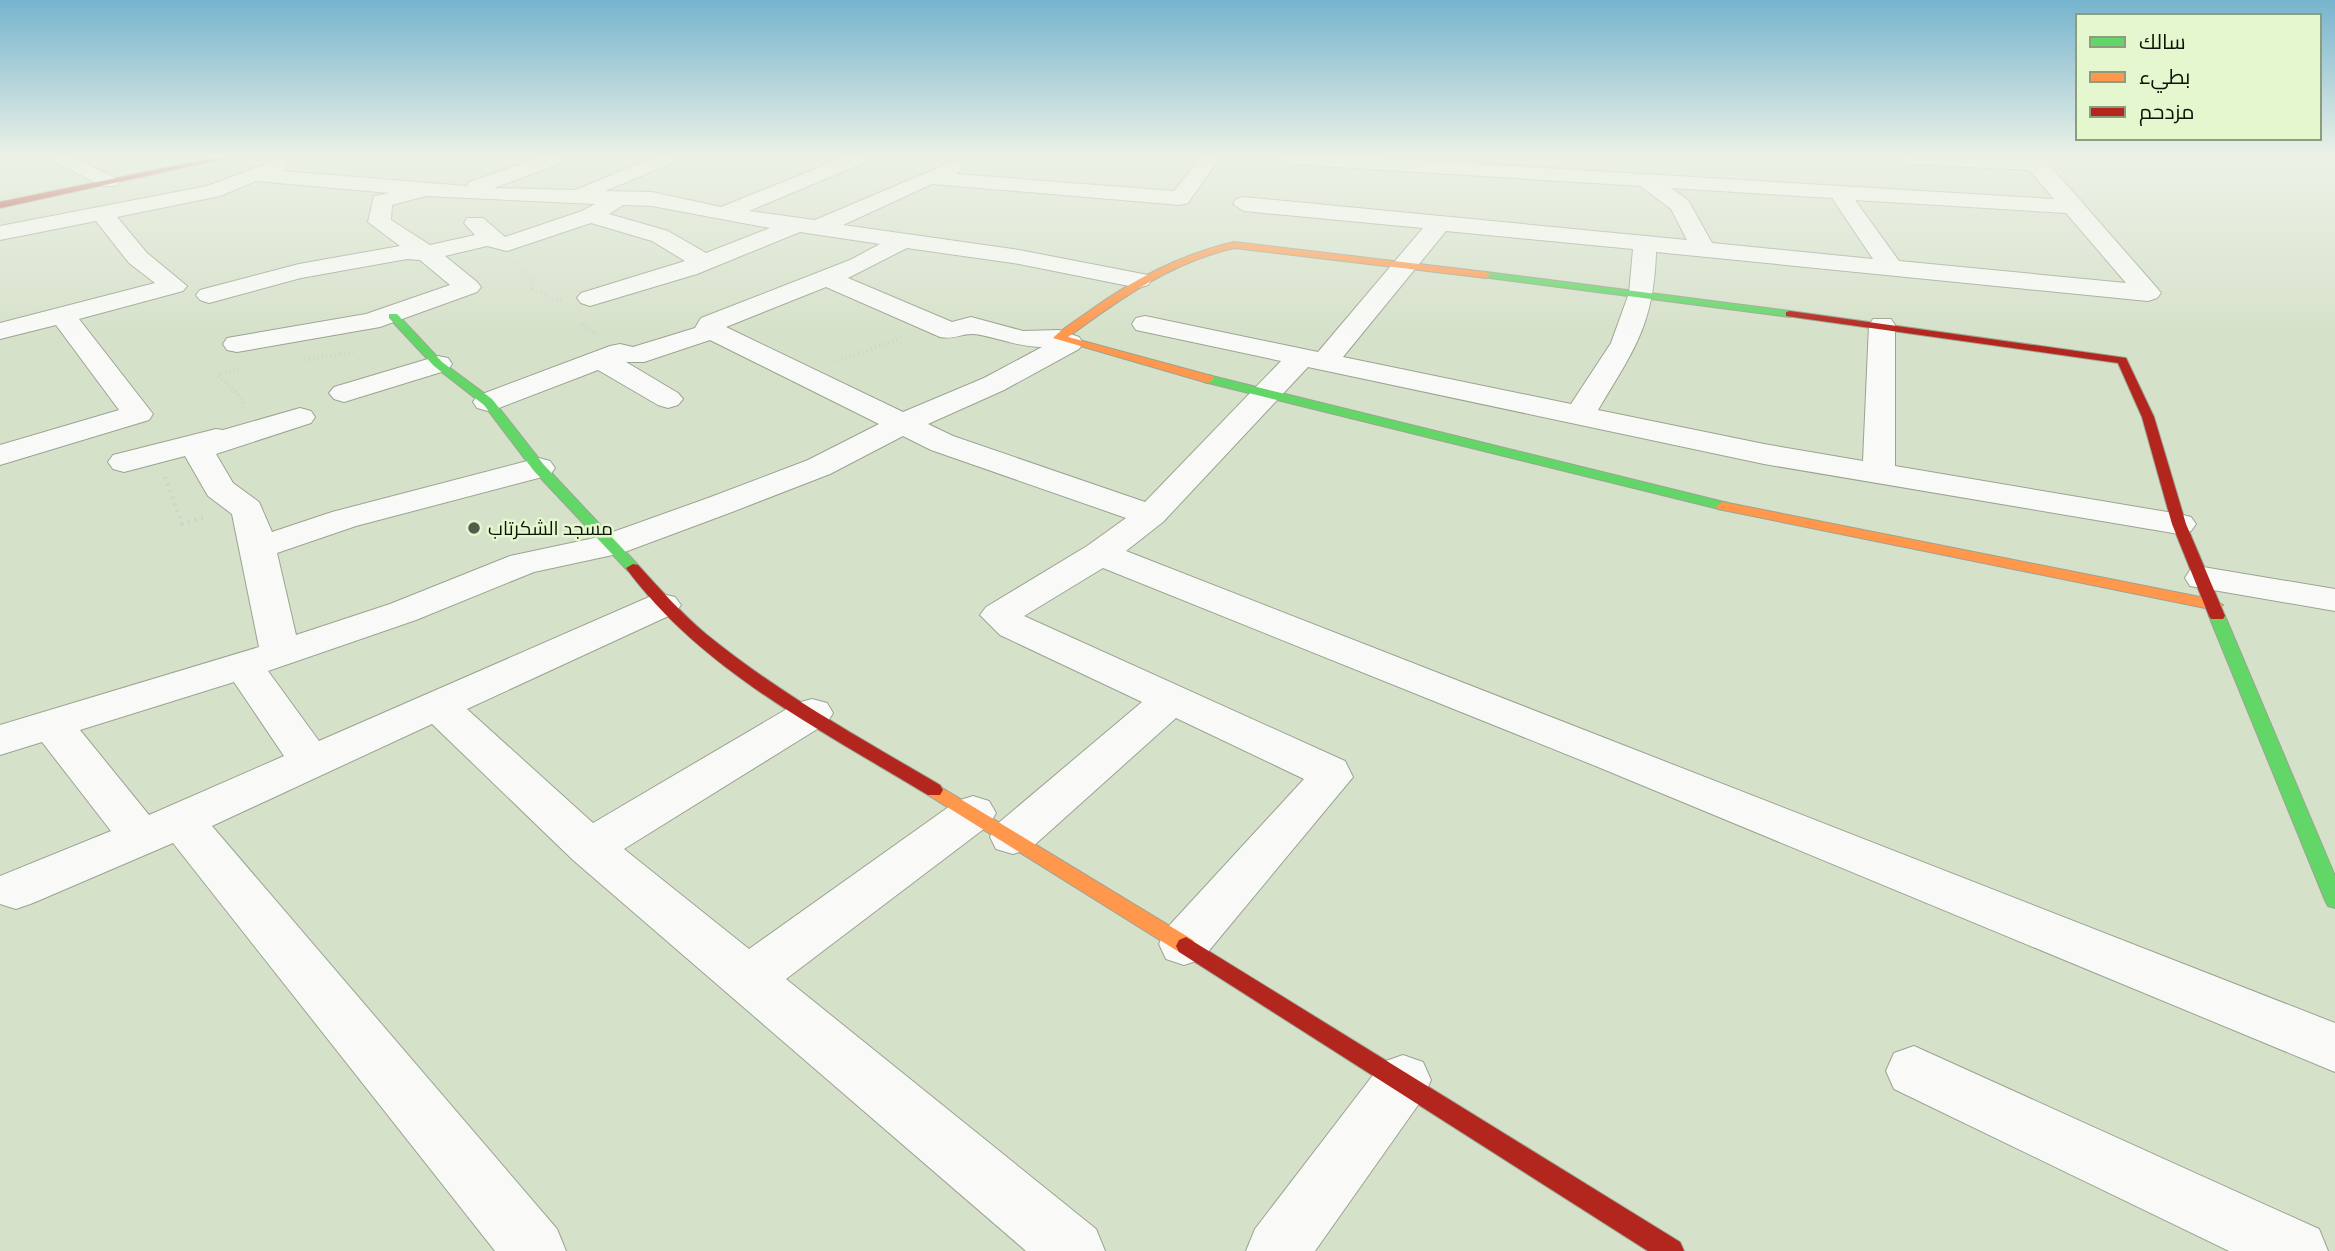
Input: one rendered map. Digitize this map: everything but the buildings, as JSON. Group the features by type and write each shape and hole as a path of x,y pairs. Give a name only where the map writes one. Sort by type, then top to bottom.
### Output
{"street":[{"path":"8,232 90,216"},
{"path":"0,331 174,286 138,258 104,216"},
{"path":"237,344 328,331 393,316 468,287 426,253 382,225 380,216"},
{"path":"469,216 498,244 507,244 589,216"},
{"path":"591,216 660,236 705,263"},
{"path":"742,216 1019,257 1139,280"},
{"path":"590,298 705,263 832,216"},
{"path":"1428,216 1441,222 2148,293 2083,216"},
{"path":"1686,216 1703,249"},
{"path":"1856,216 1891,267"},
{"path":"1184,944 1331,777 1324,768 1014,627 999,615 1100,554 1151,515 1265,395 1314,359 1407,263 1441,222"},
{"path":"209,295 327,265 407,252 426,253 492,238"},
{"path":"906,239 859,265 710,324 708,329 901,425 1013,469 1151,515"},
{"path":"1579,416 1625,344 1642,293 1645,243"},
{"path":"0,740 403,612 523,564 609,545 819,467 901,425 994,384 1064,340 1139,280 1185,255 1234,245 1407,263 1642,293 2122,360 2126,363 2148,417 2179,524 2209,591 2335,901"},
{"path":"826,278 950,331 974,326 1022,339 1064,340 1265,395 1765,516 2209,591 2335,600"},
{"path":"0,455 138,414 63,316"},
{"path":"393,316 439,364 488,402 539,468 609,545 630,564 662,605 733,666 1403,1080 1671,1251"},
{"path":"1146,324 1579,416 1879,474 2179,524"},
{"path":"1879,474 1882,325"},
{"path":"488,402 623,351 634,356 712,331"},
{"path":"600,359 668,399"},
{"path":"344,393 439,364"},
{"path":"300,417 219,441 201,448 200,453 220,489 237,505 247,509 258,548 261,659 311,761"},
{"path":"124,462 216,438 219,441"},
{"path":"258,548 344,519 539,468"},
{"path":"1100,554 1613,756 2335,1048"},
{"path":"16,890 160,830 662,605"},
{"path":"1013,837 1172,699"},
{"path":"437,705 590,847 750,977 1074,1251"},
{"path":"590,847 812,713"},
{"path":"52,725 123,812 160,830 535,1251"},
{"path":"750,977 973,813"},
{"path":"1914,1071 2297,1251"},
{"path":"1277,1251 1403,1080"}],"path":[{"path":"520,265 534,282 532,289 556,301 580,293 590,298"},
{"path":"799,375 934,325"}],"traffic: fast":[{"path":"1486,275 1790,314"},
{"path":"393,316 438,364 488,402 539,468 633,568"},
{"path":"1208,379 1723,506"},
{"path":"2217,616 2335,900"}],"traffic: slow":[{"path":"1208,379 1059,338 1141,281 1185,259 1234,245 1486,275"},
{"path":"1723,506 2215,605"},
{"path":"934,790 1186,946"}],"traffic: jam":[{"path":"1790,314 2122,360 2148,417 2179,524 2217,616"},
{"path":"633,568 664,604 698,636 735,665 813,718 934,790"},
{"path":"1186,946 1671,1251"}],"place":[{"name":"مسجد الشكرتاب","path":"474,528"}]}
